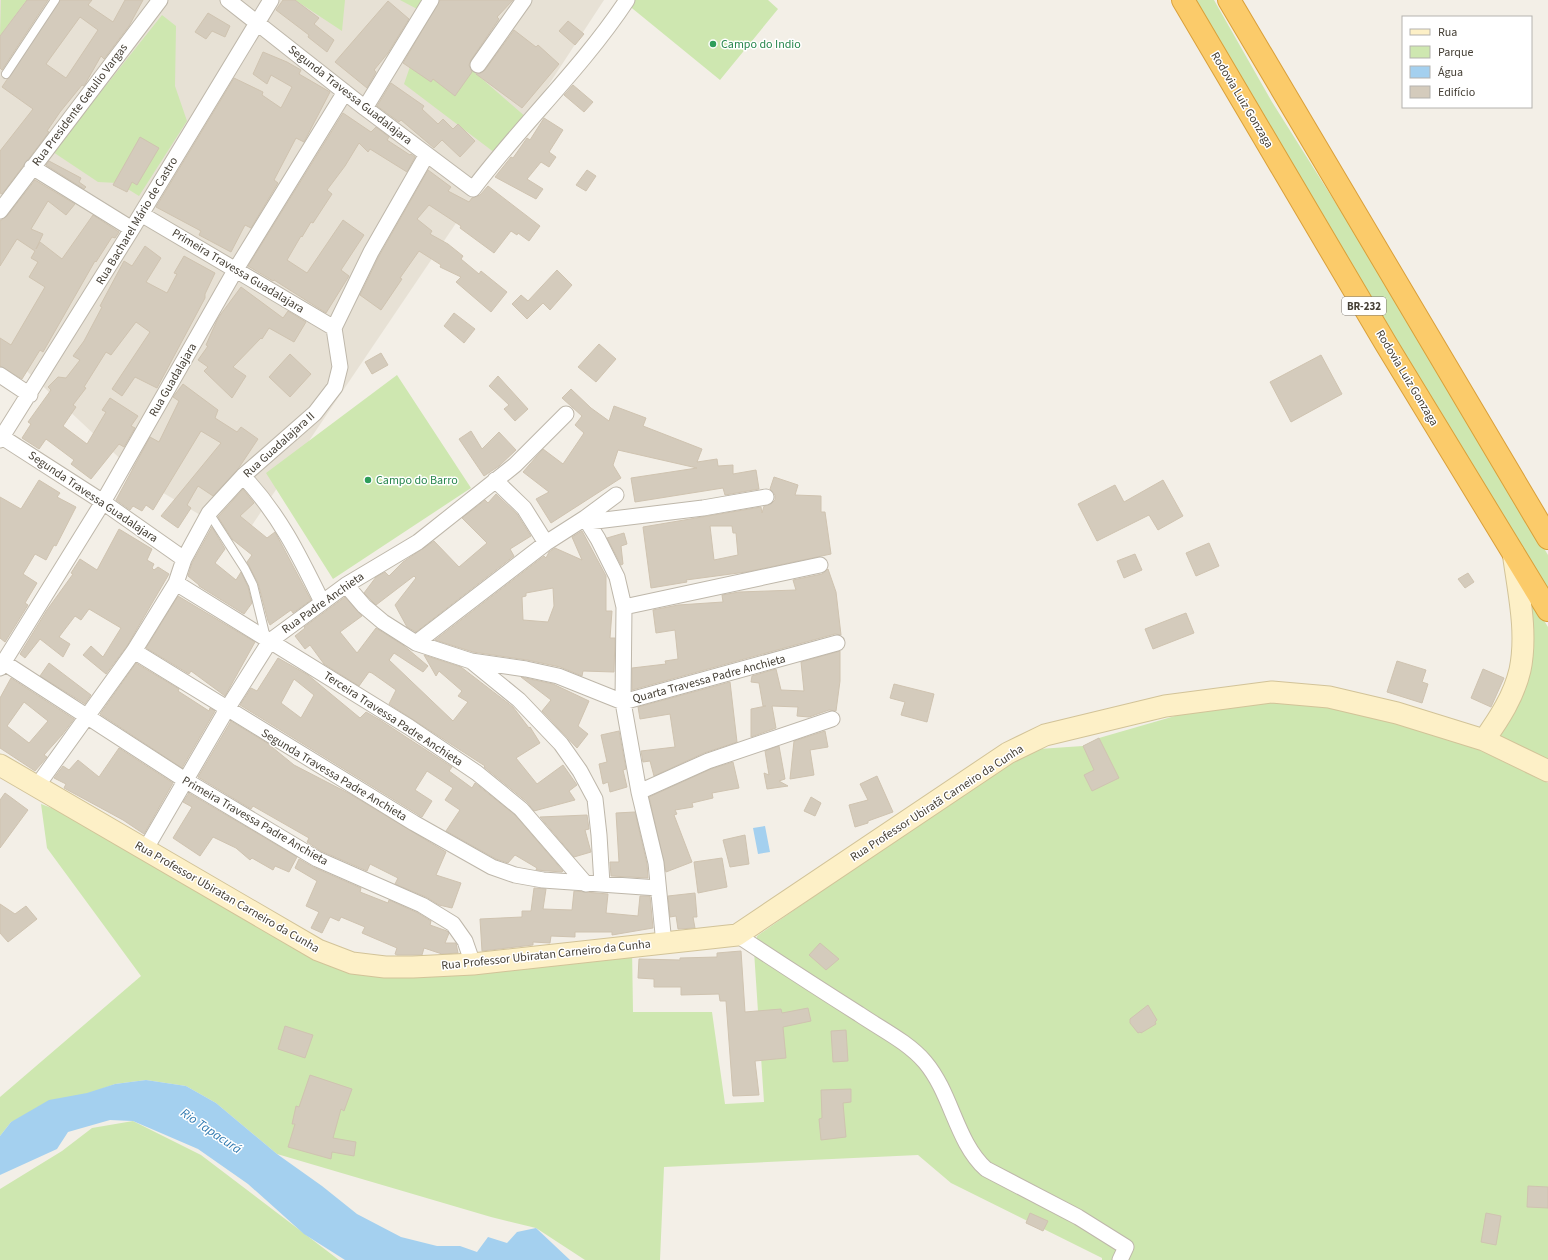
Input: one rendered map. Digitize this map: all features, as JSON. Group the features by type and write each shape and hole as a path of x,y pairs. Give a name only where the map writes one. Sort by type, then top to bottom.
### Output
{"highway":[{"name":"Rodovia Luiz Gonzaga","path":"1183,0 1386,344 1548,610"},
{"name":"BR-232","path":"1230,0 1548,538"}],"street":[{"name":"Rua Presidente Getulio Vargas","path":"0,211 160,0"},
{"name":"Segunda Travessa Guadalajara","path":"228,0 426,156 473,189 616,17 627,0"},
{"name":"Rua Bacharel Mário de Castro","path":"1,438 30,395 132,230 271,0"},
{"path":"365,108 431,0"},
{"path":"478,64 524,0"},
{"name":"Rua Guadalajara","path":"2,665 103,502 236,269 345,92"},
{"path":"334,328 372,252 426,156"},
{"path":"32,167 132,230"},
{"name":"Primeira Travessa Guadalajara","path":"141,214 334,328"},
{"name":"Rua Guadalajara II","path":"37,786 88,718 134,651 176,583 184,559 210,513 243,476 315,413 335,387 340,367 334,328"},
{"path":"0,375 30,395"},
{"name":"Rua Padre Anchieta","path":"145,850 268,639 346,585 418,542 515,465 566,414"},
{"name":"Segunda Travessa Guadalajara","path":"1,438 103,502 184,559"},
{"path":"243,476 263,497 293,542 322,602"},
{"path":"495,480 524,508 546,543"},
{"path":"416,643 546,543 587,520 616,495"},
{"path":"587,520 703,508 766,496"},
{"path":"587,520 617,577 624,606 624,702 639,792 656,863 664,944"},
{"path":"1484,740 1506,705 1515,685 1522,657 1521,617 1512,549"},
{"path":"624,606 820,565"},
{"name":"Terceira Travessa Padre Anchieta","path":"176,583 409,727 477,773 521,809 586,884"},
{"name":"Quarta Travessa Padre Anchieta","path":"346,585 364,606 383,622 416,643 471,661 526,669 558,676 624,702 837,643"},
{"name":"Segunda Travessa Padre Anchieta","path":"134,651 414,823 492,867 515,875 542,880 658,888"},
{"path":"471,661 519,700 561,744 580,771 595,798 602,884"},
{"path":"2,665 88,718"},
{"name":"Rua Professor Ubiratã Carneiro da Cunha","path":"664,944 737,935 1008,753 1045,735 1165,706 1272,692 1329,697 1397,713 1484,740 1548,771"},
{"name":"Primeira Travessa Padre Anchieta","path":"88,718 185,780 317,859 422,906 454,924 465,941 473,964"},
{"path":"639,792 708,762 832,719"},
{"name":"Rua Professor Ubiratan Carneiro da Cunha","path":"0,765 318,950 352,963 385,967 473,964 664,944"},
{"path":"737,935 898,1040 924,1061 940,1082 976,1161 986,1169 1078,1216 1123,1253"}],"lane":[{"path":"6,74 55,0"},
{"path":"210,513 238,556 250,580 259,605 268,639"}],"shaded area":[{"path":"0,0 604,0 527,118 242,540 145,482 0,346"}],"green space":[{"path":"1,0 47,0 41,8 25,2 0,36"},
{"path":"295,0 345,0 342,31"},
{"path":"400,0 426,0 419,10"},
{"name":"Campo do Indio","path":"622,0 768,0 778,9 720,80"},
{"path":"1193,0 1214,0 1272,102 1364,248 1548,555 1548,597"},
{"path":"162,15 176,26 175,86 187,121 139,196 118,183 98,182 53,152"},
{"path":"422,32 473,71 527,118 495,153 404,84"},
{"name":"Campo do Barro","path":"397,375 471,488 333,579 266,473"},
{"path":"1521,583 1548,627 1548,764 1495,735 1517,695"},
{"path":"1312,700 1442,732 1548,783 1548,1260 1102,1260 1102,1258 951,1183 918,1155 664,1167 660,1260 585,1260 536,1228 491,1217 277,1154 216,1103 186,1086 146,1080 115,1084 11,1122 0,1136 0,1097 141,976 47,848 41,804 57,810 342,970 632,947 633,1012 712,1012 725,1104 764,1102 754,951 757,936 1024,750 1083,746 1099,738 1220,703"},
{"path":"133,1121 201,1155 339,1260 0,1260 0,1189 62,1151 92,1128"}],"water":[{"path":"765,826 770,852 758,854 753,828"},
{"name":"Rio Tapacurá","path":"146,1080 186,1086 216,1103 277,1154 322,1186 357,1214 401,1237 437,1246 460,1246 477,1252 488,1237 507,1243 517,1232 536,1228 570,1260 345,1260 304,1234 248,1184 198,1149 133,1121 110,1120 68,1132 57,1149 0,1175 0,1136 11,1122 49,1100 87,1093 115,1084"}],"building":[{"path":"27,0 48,0 2,70 0,68 0,36"},
{"path":"60,0 92,0 88,5 113,22 125,0 143,0 129,26 104,59 101,56 84,86 82,85 60,112 47,131 49,132 2,194 0,193 0,151 33,109 2,87","holes":["80,17 98,30 66,78 46,64"]},
{"path":"283,0 295,0 319,18 314,24 334,40 327,52 308,37 309,35 276,10"},
{"path":"440,0 513,0 497,17 499,19 471,60 469,65 472,72 455,96 433,79 431,82 403,63"},
{"path":"388,1 409,19 388,53 374,70 376,72 367,88 335,62"},
{"path":"208,13 230,26 225,37 212,31 206,39 195,32"},
{"path":"568,21 584,34 575,45 559,31"},
{"path":"514,30 536,47 538,45 559,64 522,108 476,74 485,70"},
{"path":"263,52 287,62 301,70 299,74 330,92 304,142 296,138 274,180 278,183 251,228 245,225 231,252 199,235 201,231 156,207 234,78 263,92 262,95 281,108 292,87 271,75 267,84 253,74"},
{"path":"391,83 424,106 422,109 438,124 443,119 453,129 458,124 475,141 460,157 442,140 434,148 401,120 399,122 377,106"},
{"path":"573,85 593,102 584,112 564,95"},
{"path":"343,113 371,132 376,127 389,137 387,140 415,157 407,172 370,149 368,152 359,143 345,166 327,190 332,194 313,223 311,222 302,237 301,236 287,260 307,273 343,220 364,235 341,270 349,276 326,313 274,280 273,281 248,266"},
{"path":"544,118 563,130 549,152 556,157 549,167 541,162 527,179 543,189 536,199 495,177 511,157 513,158 527,138 530,140"},
{"path":"140,137 159,148 137,185 132,182 127,192 113,185"},
{"path":"49,161 81,178 79,182 86,187 84,189 46,165"},
{"path":"428,170 451,187 448,191 469,202 472,198 480,195 488,186 540,226 529,241 518,233 517,235 511,231 494,253 460,228 461,226 429,205 417,219 432,231 430,234 448,244 463,256 461,259 479,274 481,271 507,292 491,312 456,282 461,277 440,267 441,265 419,251 400,278 402,279 381,310 360,295 379,256"},
{"path":"587,170 596,176 586,191 576,185"},
{"path":"35,180 75,204 66,215 48,201 31,229 43,234 36,249 40,242 62,259 93,215 119,232 115,238 112,237 96,262 95,261 43,352 40,350 22,379 0,366 0,338 11,345 45,287 29,277 38,262 31,258 35,251 17,239 0,266 0,221 7,216"},
{"path":"145,246 161,258 146,282 167,293 177,274 174,273 184,256 215,273 205,294 205,298 157,388 135,377 122,396 112,389 150,332 136,322 111,355 106,352 84,387 86,388 73,405 76,407 63,426 87,444 106,412 102,410 110,398 138,416 131,426 135,428 124,447 119,444 91,479 71,464 74,460 46,439 39,449 22,438 31,424 28,422 51,390 48,387 58,377 66,378 80,360 73,356 84,341 102,307 100,306 124,261 132,266"},
{"path":"557,270 572,285 550,310 543,303 527,319 512,304 521,295 528,301"},
{"path":"241,287 283,318 288,311 306,322 294,342 269,328 262,339 261,338 233,367 246,376 232,398 204,371 208,367 198,360 208,346 206,345 218,318"},
{"path":"454,313 475,329 464,343 444,326"},
{"path":"599,344 616,359 596,382 578,367"},
{"path":"381,353 388,365 372,374 365,362"},
{"path":"290,354 311,374 290,397 269,377"},
{"path":"1321,355 1342,394 1291,422 1270,382"},
{"path":"498,376 528,409 515,421 504,409 509,405 489,386"},
{"path":"183,384 218,410 215,418 237,432 241,427 258,439 238,469 213,496 198,486 187,505 191,508 178,528 161,516 221,443 201,431 153,510 146,505 142,511 133,506 130,510 116,500 150,437 159,442 179,401 173,397"},
{"path":"571,389 591,408 609,421 614,406 646,418 643,426 702,449 697,462 717,459 718,466 733,465 733,474 756,470 759,489 725,495 723,488 635,502 631,478 697,468 618,450 613,465 621,478 551,523 536,499 549,492 523,472 543,449 563,464 584,433 575,425 582,416 562,398"},
{"path":"471,431 482,449 499,432 516,450 499,466 484,476 459,439"},
{"path":"774,477 798,485 795,495 821,496 821,512 825,512 831,554 746,572 686,580 687,582 651,588 643,527 761,507 762,513 764,506 771,504 775,500 775,495 770,489","holes":["710,526 732,526 733,533 736,533 738,555 714,560"]},
{"path":"39,480 60,493 57,497 76,507 56,546 54,545 46,560 35,554 23,574 37,583 25,603 28,605 5,642 0,638 0,497 21,509"},
{"path":"1163,480 1183,516 1158,530 1149,515 1097,541 1078,504 1115,485 1124,502"},
{"path":"243,489 254,503 240,516 267,538 275,532 311,600 293,613 291,610 270,625 258,583 247,562 252,555 232,539 218,517"},
{"path":"496,494 517,514 531,536 510,549 514,556 416,632 407,627 395,605 416,578 414,576 376,605 364,593 376,577 385,572 389,576 403,562 434,541 459,567 487,543 462,518 485,500 488,503"},
{"path":"212,527 225,549 215,563 236,580 241,572 248,587 252,603 244,614 199,586 188,576 192,563"},
{"path":"119,529 152,549 147,560 154,564 152,568 154,570 158,567 169,574 127,646 106,674 83,655 91,646 103,657 121,628 89,609 81,620 75,616 59,637 70,644 63,657 40,639 25,658 20,654 47,610 73,574 71,573 80,559 97,570"},
{"path":"582,531 606,576 606,611 612,611 610,638 615,638 614,672 583,671 582,676 560,667 527,660 473,652 435,640 544,556 546,558 549,552 555,548 582,560 572,537","holes":["553,588 554,606 548,622 523,620 522,597 526,596 526,593"]},
{"path":"624,533 627,544 621,546 623,564 621,565 607,538"},
{"path":"1209,543 1219,566 1196,576 1186,553"},
{"path":"1135,554 1142,570 1124,578 1117,561"},
{"path":"828,569 836,592 841,635 835,634 632,690 632,668 666,664 665,661 678,659 675,630 656,633 653,610 678,605 723,602 722,595 739,592 796,590 793,580 822,574"},
{"path":"1468,573 1474,582 1465,588 1458,579"},
{"path":"178,596 255,642 225,696 191,671 189,674 146,648"},
{"path":"345,597 362,616 340,632 357,653 376,628 403,645 428,666 423,672 394,653 389,660 453,721 468,702 458,696 462,691 439,671 436,676 424,655 461,667 513,707 529,728 530,727 540,743 516,758 537,784 563,765 577,785 569,791 575,800 534,811 527,802 484,767 485,766 389,704 396,690 372,673 369,672 359,686 324,664 310,645 305,649 295,636 305,628 304,627"},
{"path":"1186,613 1194,633 1153,649 1145,629"},
{"path":"840,651 840,681 836,711 829,710 809,717 797,716 798,707 772,706 776,728 751,737 751,709 766,706 763,706 759,683 751,682 752,676 776,669 781,690 804,691 801,662"},
{"path":"278,658 308,675 360,718 366,712 452,767 449,771 472,788 475,783 515,815 563,871 536,870 537,868 515,855 508,863 496,859 446,831 460,810 445,800 453,788 427,771 415,790 432,801 422,817 240,705 251,688 257,691","holes":["294,679 314,695 301,718 281,703"]},
{"path":"1397,661 1426,670 1422,682 1428,684 1422,703 1387,692"},
{"path":"49,663 91,695 85,704 40,676"},
{"path":"136,663 179,689 178,691 209,711 210,708 215,711 182,768 100,714"},
{"path":"1483,669 1504,678 1491,707 1471,698"},
{"path":"521,677 553,684 589,701 578,726 588,734 577,748 542,711 551,700"},
{"path":"11,678 74,719 44,755 47,757 35,771 0,748 0,698","holes":["24,702 48,721 29,743 7,726"]},
{"path":"730,682 737,742 704,753 654,776 650,761 643,762 641,751 675,747 670,714 640,719 638,707"},
{"path":"894,684 934,694 927,722 901,715 905,702 890,698"},
{"path":"231,721 267,743 294,765 350,794 446,852 436,875 461,883 452,908 439,905 426,897 395,884 398,878 370,864 367,871 321,851 307,842 309,838 253,806 251,809 198,777"},
{"path":"619,731 626,769 623,770 627,787 610,792 608,782 603,784 599,764 607,762 601,735"},
{"path":"825,731 828,747 810,750 814,775 790,779 794,741"},
{"path":"1099,738 1119,778 1092,791 1084,775 1094,770 1083,746"},
{"path":"779,746 785,779 779,781 788,786 767,789 764,773 769,775 765,751"},
{"path":"119,748 173,783 144,834 123,820 64,788 66,784 54,778 63,766 69,770 78,760 99,777"},
{"path":"733,762 739,788 712,793 713,798 692,803 693,807 675,810 677,814 674,815 692,862 666,872 649,797 711,769"},
{"path":"877,776 893,812 855,827 849,805 868,800 860,784"},
{"path":"5,793 28,810 0,848 0,800"},
{"path":"189,793 297,857 289,872 275,866 273,870 252,858 250,860 236,848 213,837 200,856 173,838 192,807 183,802"},
{"path":"811,797 821,803 815,816 804,811"},
{"path":"635,812 647,864 648,878 611,876 610,862 619,862 616,813"},
{"path":"587,815 589,829 585,830 591,852 574,857 540,817"},
{"path":"745,835 749,864 730,867 723,840"},
{"path":"722,858 727,887 698,893 694,862"},
{"path":"299,859 313,867 361,888 360,892 388,903 389,900 418,913 431,921 430,925 449,933 445,943 456,943 458,953 442,954 424,948 422,955 397,955 395,954 397,948 362,933 365,927 341,917 339,921 330,917 322,933 311,928 319,912 306,906 317,881 295,868"},
{"path":"534,888 546,889 543,909 572,910 574,891 608,894 606,913 638,916 640,896 650,896 653,928 612,935 612,932 575,932 575,937 551,936 550,943 533,942 533,945 482,951 480,919 522,917 522,911 531,911"},
{"path":"695,893 697,917 693,917 695,928 678,929 676,916 670,917 668,896"},
{"path":"0,904 15,914 26,906 37,919 8,942 0,933"},
{"path":"820,943 839,959 826,970 809,955"},
{"path":"741,951 745,1012 781,1009 782,1013 808,1008 811,1021 783,1027 786,1058 755,1061 759,1095 733,1096 726,1001 720,1001 719,994 681,995 681,987 654,987 654,979 638,978 639,959 680,960 680,958 717,957 717,953"},
{"path":"1148,1005 1157,1020 1155,1022 1156,1024 1141,1033 1138,1033 1130,1023 1130,1019"},
{"path":"285,1026 313,1035 305,1058 278,1049"},
{"path":"846,1030 848,1061 833,1062 831,1031"},
{"path":"310,1075 352,1089 344,1111 341,1109 333,1138 356,1142 354,1156 332,1152 331,1159 288,1147 295,1124 292,1124 296,1106 299,1107"},
{"path":"851,1089 851,1102 843,1103 846,1137 821,1140 819,1119 822,1118 821,1090"},
{"path":"1528,1186 1548,1187 1548,1208 1527,1207"},
{"path":"1030,1213 1048,1221 1043,1231 1026,1223"},
{"path":"1486,1213 1501,1216 1496,1245 1481,1242"}],"place":[{"name":"Campo do Indio","path":"713,44"},
{"name":"Campo do Barro","path":"368,480"}]}
